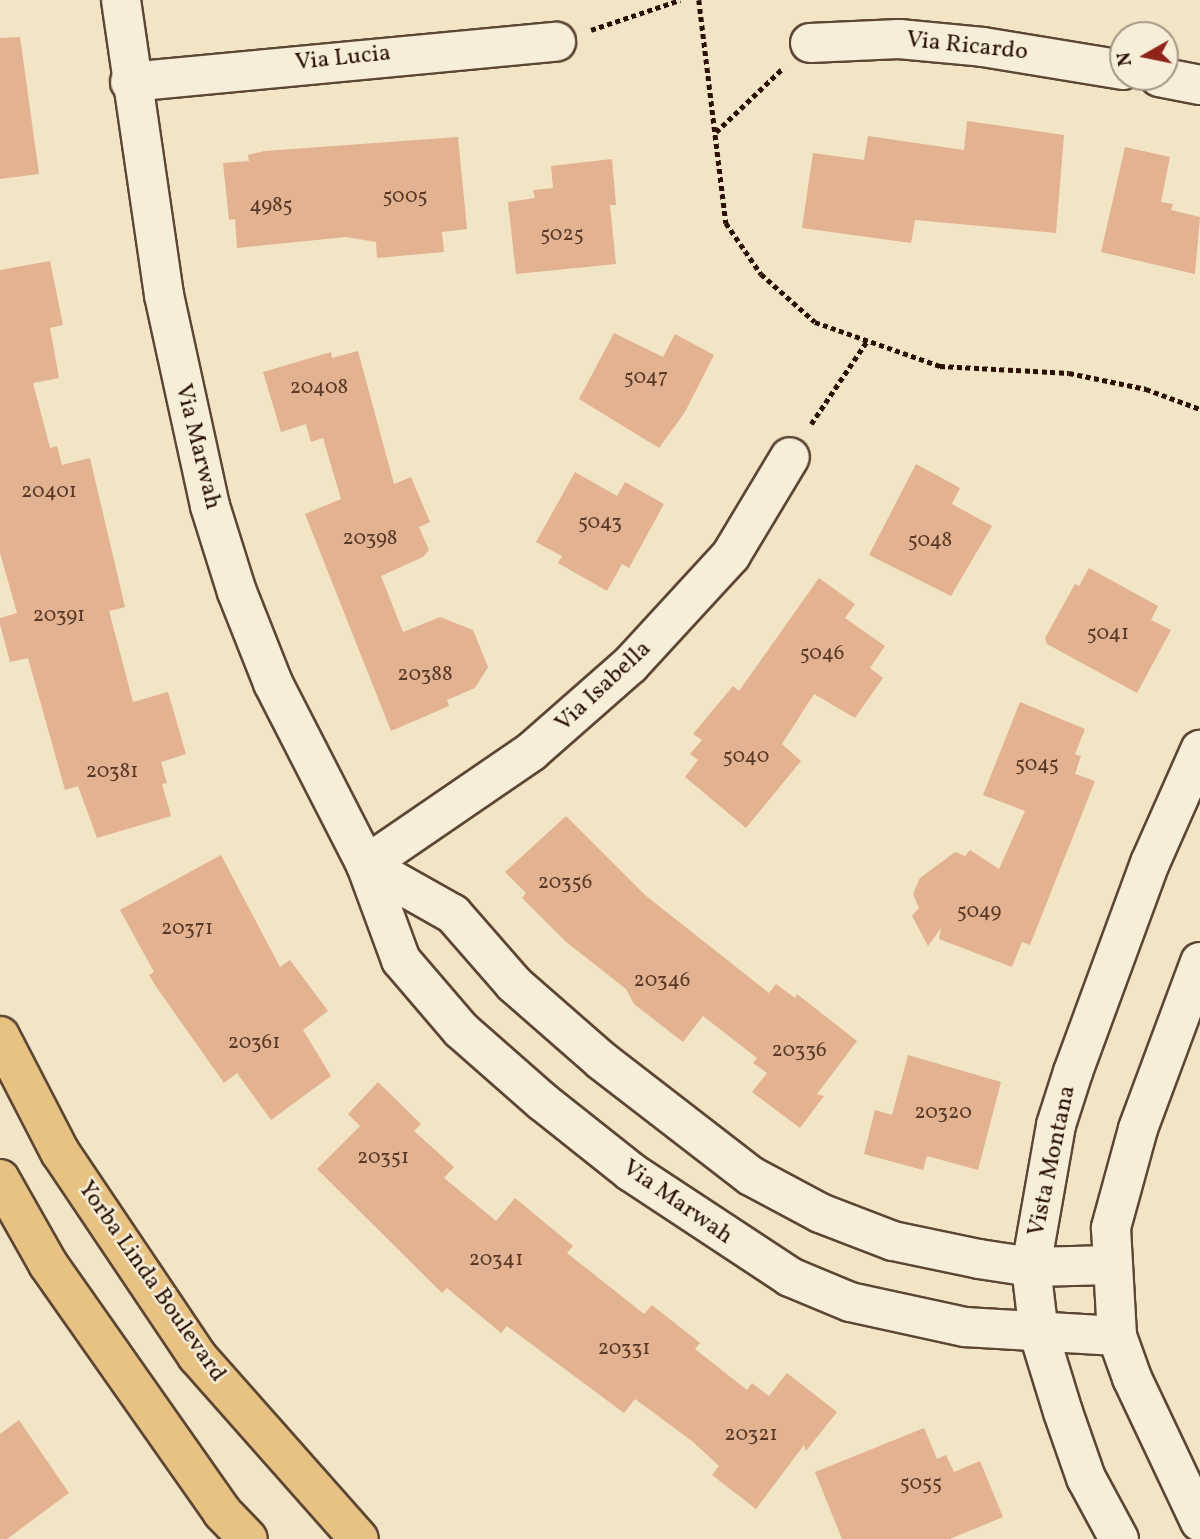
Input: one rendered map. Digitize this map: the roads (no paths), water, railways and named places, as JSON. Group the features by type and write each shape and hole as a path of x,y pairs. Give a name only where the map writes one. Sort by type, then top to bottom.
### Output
{"main road":[{"name":"Yorba Linda Boulevard","path":"0,1036 60,1152 197,1356 359,1539"},
{"path":"0,1179 48,1264 222,1512 248,1539"}],"street":[{"name":"Via Marwah","path":"121,0 130,82 164,295 210,506 237,592 274,683 366,865 401,960 461,1030 642,1180 790,1276 850,1302 965,1327 1039,1334 1117,1336"},
{"name":"Via Ricardo","path":"810,43 898,39 983,47 1109,68"},
{"name":"Via Lucia","path":"130,82 556,42"},
{"path":"1179,81 1200,85"},
{"name":"Via Isabella","path":"366,865 531,752 630,665 730,555 790,457"},
{"name":"Vista Montana","path":"1119,1539 1086,1478 1039,1334 1031,1267 1056,1125 1073,1072 1150,863 1200,750"},
{"path":"366,865 453,914 514,984 602,1061 751,1176 820,1213 893,1241 1031,1267 1113,1265"},
{"path":"1200,962 1138,1129 1111,1228 1117,1336 1132,1378 1200,1522"}]}
